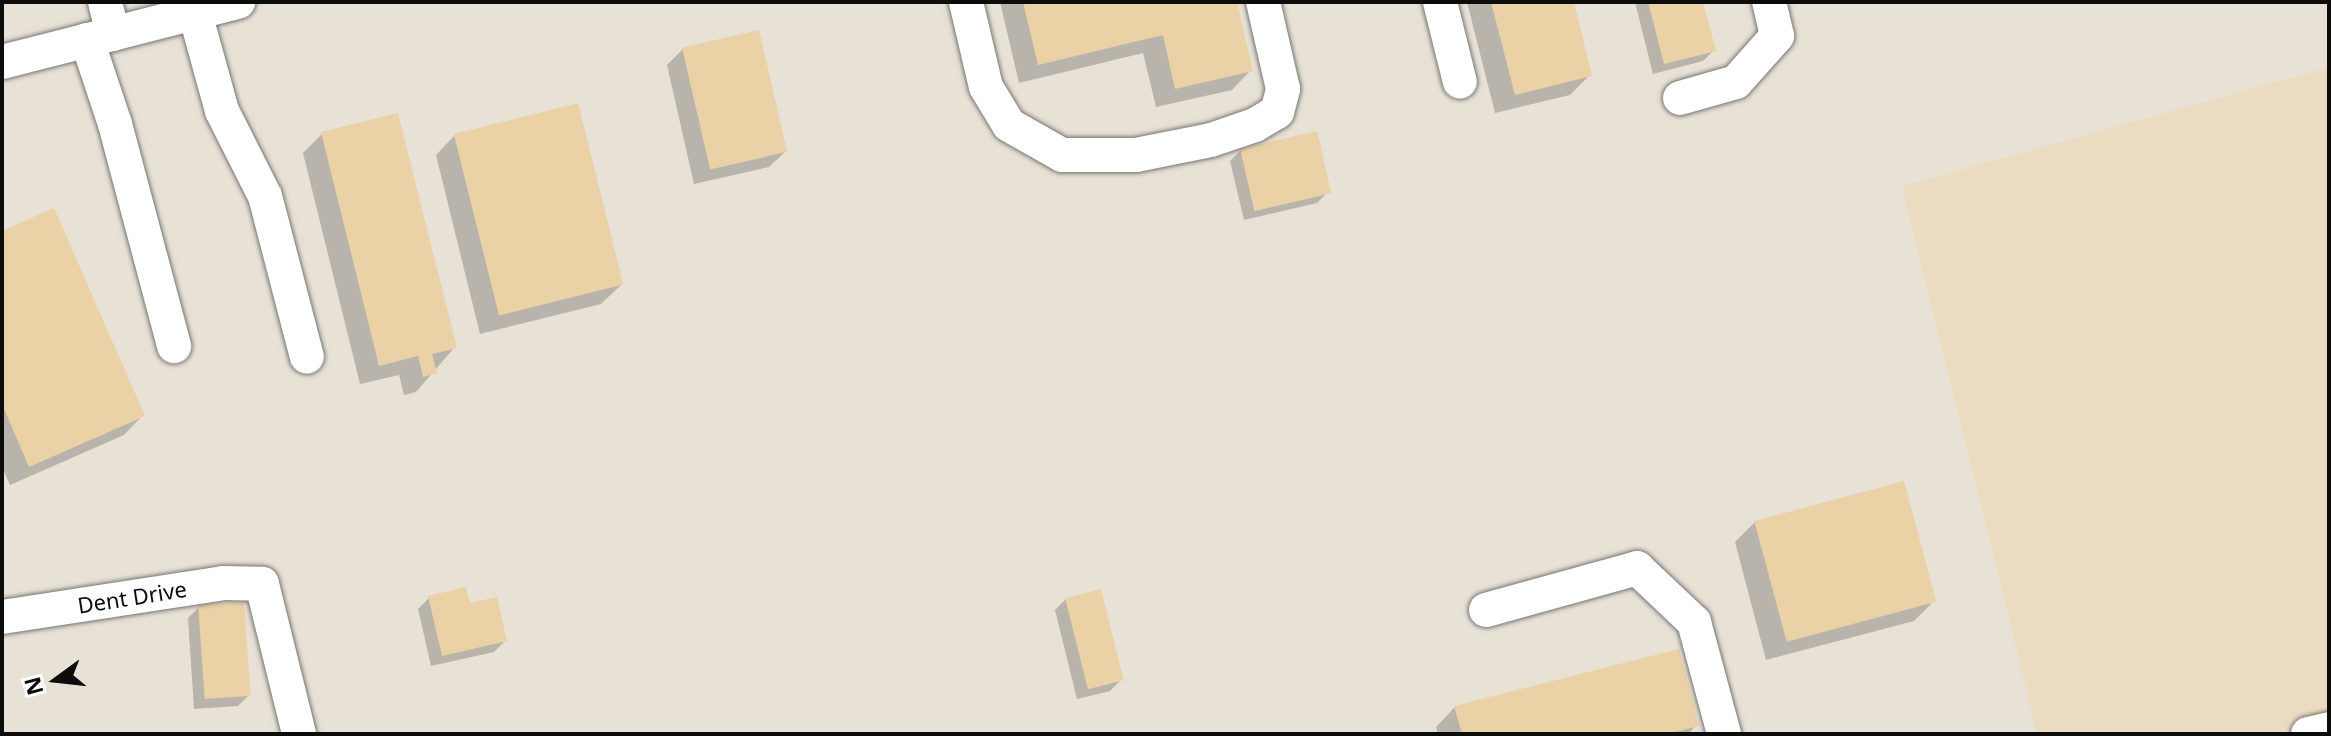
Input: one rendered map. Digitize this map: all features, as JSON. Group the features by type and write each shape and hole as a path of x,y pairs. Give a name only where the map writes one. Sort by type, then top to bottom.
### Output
{"street":[{"path":"2,62 102,25 195,13 238,2"},
{"path":"966,2 986,87 1009,125 1062,155 1136,155 1211,140 1277,112 1283,89 1263,2"},
{"path":"1440,2 1460,82"},
{"path":"1680,98 1736,82 1777,36 1769,2"},
{"path":"195,13 222,111 265,196 307,357"},
{"path":"102,25 115,124 174,346"},
{"path":"1486,610 1637,568 1694,622 1724,734"},
{"name":"Dent Drive","path":"2,617 223,583 262,584 299,734"},
{"path":"2308,734 2329,729"}],"shaded area":[{"path":"2,2 2329,2 2329,67 1902,186 2037,734 2,734"},
{"path":"2329,67 2329,734 2037,734 1902,186"}],"building":[{"path":"1023,2 1237,2 1253,71 1175,89 1163,35 1038,65"},
{"path":"1491,2 1574,2 1592,76 1515,95"},
{"path":"1648,2 1703,2 1716,51 1664,64"},
{"path":"759,30 787,152 710,170 682,48"},
{"path":"578,103 623,284 499,315 454,134"},
{"path":"398,113 457,348 432,354 437,373 423,377 418,356 379,366 321,132"},
{"path":"1317,131 1331,193 1254,211 1240,149"},
{"path":"54,208 145,416 29,467 2,404 2,231"},
{"path":"1904,481 1936,602 1787,642 1754,521"},
{"path":"466,587 470,603 497,597 507,641 442,656 428,596"},
{"path":"1101,589 1124,680 1088,689 1065,598"},
{"path":"244,602 251,696 205,699 198,605"},
{"path":"1679,649 1699,726 1667,734 1462,734 1454,706"}]}
